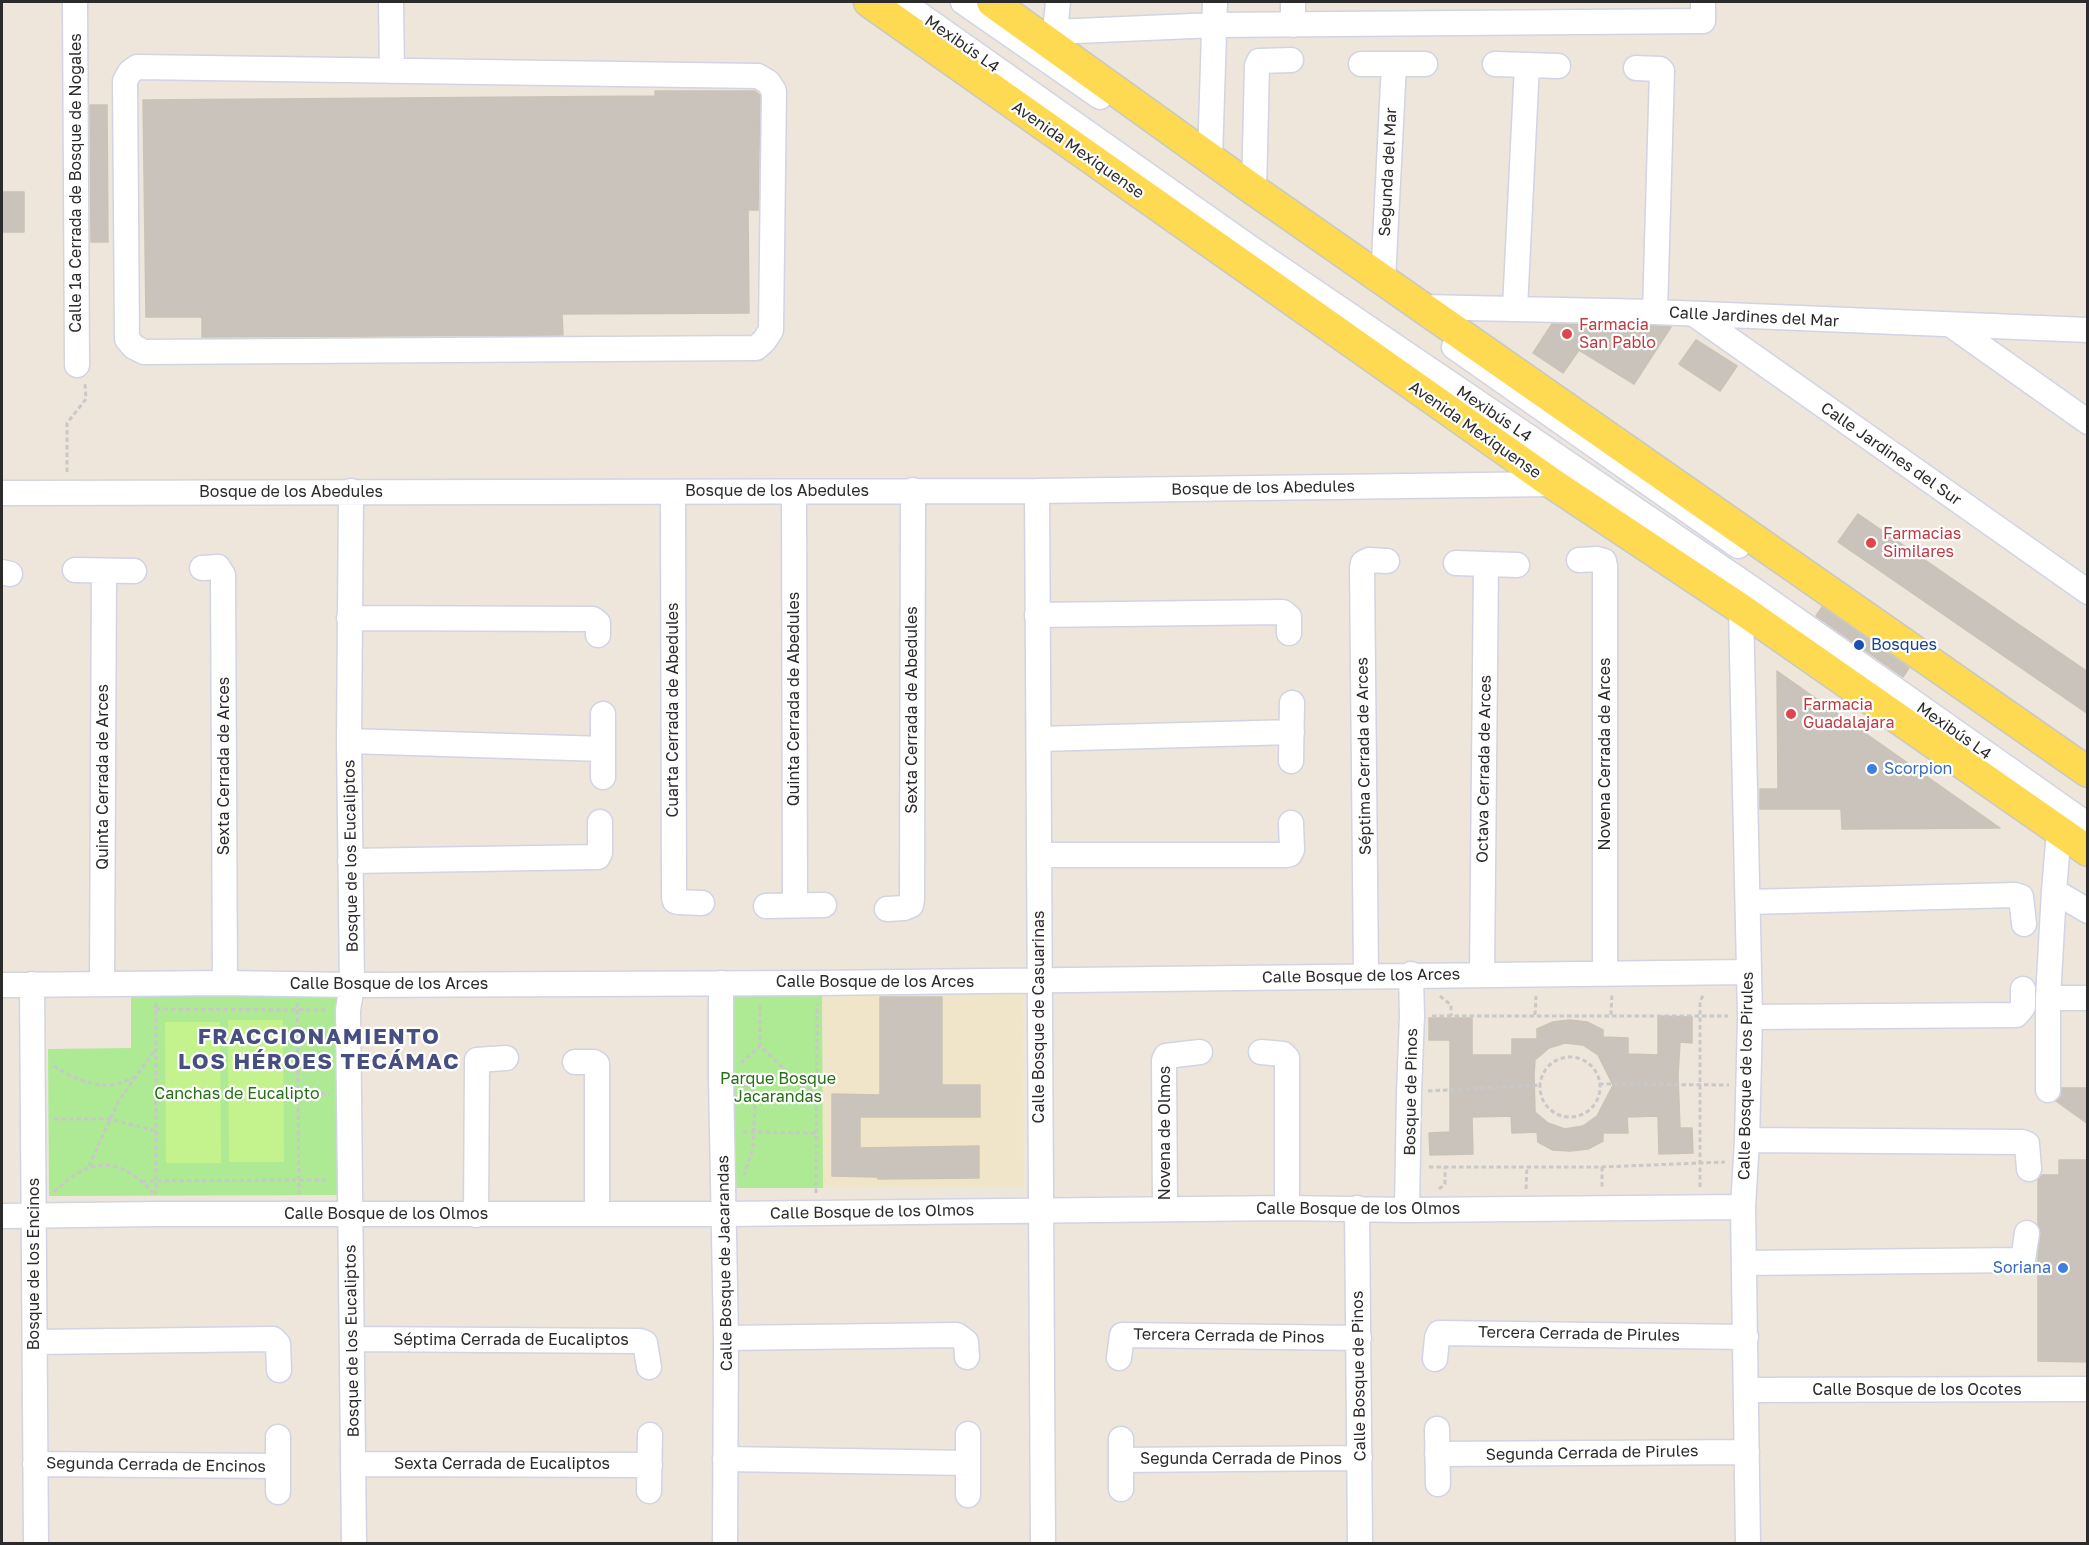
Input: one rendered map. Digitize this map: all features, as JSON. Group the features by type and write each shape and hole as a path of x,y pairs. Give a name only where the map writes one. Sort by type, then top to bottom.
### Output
{"main road":[{"path":"992,2 1052,38 1254,190 2088,772"},
{"name":"Avenida Mexiquense","path":"890,5 1553,484 2073,828 2088,850"}],"street":[{"name":"Calle 1a Cerrada de Bosque de Nogales","path":"75,2 77,365"},
{"path":"391,2 392,71"},
{"name":"Mexibús L4","path":"963,2 1577,435 2088,788"},
{"path":"1058,2 1052,38 1215,25 1293,13 1703,21 1703,2"},
{"path":"1210,158 1215,2"},
{"name":"Mexibús L4","path":"890,5 1754,590 2073,828"},
{"path":"1254,190 1257,66 1259,61 1291,60"},
{"path":"1361,64 1425,64"},
{"name":"Segunda del Mar","path":"1383,280 1394,64"},
{"path":"1495,64 1558,66"},
{"path":"1515,308 1527,65"},
{"path":"137,67 392,71 758,76 768,82 774,91 771,330 764,341 756,348 144,352 134,347 127,339 125,81 130,72 137,67"},
{"path":"1636,68 1656,68 1662,71 1654,312"},
{"name":"Calle Jardines del Mar","path":"1421,307 1654,312 2088,330"},
{"name":"Calle Jardines del Sur","path":"1695,315 2088,592"},
{"path":"1951,325 2088,422"},
{"name":"Bosque de los Abedules","path":"2,492 1037,491 1553,484"},
{"name":"Sexta Cerrada de Abedules","path":"887,909 904,908 911,905 912,899 913,490"},
{"name":"Calle Bosque de Casuarinas","path":"1037,491 1043,1544"},
{"name":"Bosque de los Eucaliptos","path":"351,492 349,618 352,985 348,1010 354,1544"},
{"name":"Cuarta Cerrada de Abedules","path":"673,492 674,898 678,902 702,903"},
{"name":"Quinta Cerrada de Abedules","path":"794,492 795,905"},
{"name":"Novena Cerrada de Arces","path":"1578,560 1597,559 1604,561 1605,566 1605,972"},
{"name":"Séptima Cerrada de Arces","path":"1366,975 1362,568 1363,563 1369,560 1387,561"},
{"path":"1456,563 1517,565"},
{"name":"Octava Cerrada de Arces","path":"1482,974 1486,564"},
{"name":"Sexta Cerrada de Arces","path":"202,568 218,567 223,575 225,983"},
{"path":"75,570 134,571"},
{"name":"Quinta Cerrada de Arces","path":"102,984 104,571"},
{"name":"Calle Bosque de los Pirules","path":"1741,609 1750,1017 1747,1151 1743,1207 1748,1544"},
{"path":"1037,615 1283,612 1289,617 1289,633"},
{"path":"349,618 593,619 598,623 598,635"},
{"path":"1291,761 1292,703"},
{"path":"603,714 603,777"},
{"path":"1040,739 1292,732"},
{"path":"350,741 603,749"},
{"path":"350,861 598,857 600,822"},
{"path":"1039,855 1286,855 1292,850 1291,824"},
{"path":"2048,1090 2048,998 2054,891 2073,828"},
{"path":"2054,891 2088,911"},
{"path":"1748,902 2015,895 2021,897 2024,924"},
{"path":"766,906 824,905"},
{"name":"Calle Bosque de los Arces","path":"2,985 817,983 1411,974 1748,972"},
{"name":"Bosque de Pinos","path":"1407,1210 1411,974"},
{"name":"Calle Bosque de Jacarandas","path":"721,983 726,1338 725,1544"},
{"name":"Bosque de los Encinos","path":"32,984 36,1544"},
{"path":"1750,1017 2016,1015 2023,1007 2023,989"},
{"path":"2048,998 2088,998"},
{"name":"Novena de Olmos","path":"1165,1209 1164,1060 1166,1056 1200,1052"},
{"path":"1261,1052 1283,1054 1287,1058 1287,1208"},
{"path":"476,1215 477,1060 507,1058"},
{"path":"575,1062 597,1064 597,1214"},
{"path":"1747,1151 2022,1142 2027,1144 2029,1149 2029,1168"},
{"name":"Calle Bosque de los Olmos","path":"2,1216 1743,1207"},
{"name":"Calle Bosque de Pinos","path":"1357,1208 1360,1544"},
{"path":"1745,1263 2023,1260 2027,1233"},
{"name":"Tercera Cerrada de Pirules","path":"1435,1359 1439,1333 1746,1337"},
{"path":"726,1338 957,1335 966,1342 967,1357"},
{"name":"Tercera Cerrada de Pinos","path":"1119,1358 1122,1335 1359,1338"},
{"path":"35,1342 273,1339 278,1344 279,1370"},
{"name":"Séptima Cerrada de Eucaliptos","path":"352,1339 640,1341 647,1347 649,1367"},
{"name":"Calle Bosque de los Ocotes","path":"1746,1390 2088,1389"},
{"path":"1437,1429 1438,1484"},
{"path":"649,1491 650,1434"},
{"path":"968,1434 968,1495"},
{"name":"Segunda Cerrada de Encinos","path":"278,1437 278,1492"},
{"name":"Segunda Cerrada de Pinos","path":"1121,1489 1121,1449 1360,1458"},
{"name":"Segunda Cerrada de Pirules","path":"1437,1454 1747,1452"},
{"path":"725,1459 968,1463"},
{"name":"Segunda Cerrada de Encinos","path":"35,1464 278,1466"},
{"name":"Sexta Cerrada de Eucaliptos","path":"354,1464 650,1465"}],"path":[{"path":"68,492 67,423 86,399 84,376 77,365"},
{"path":"1699,1208 1700,1000 1722,971"},
{"path":"32,1215 70,1176 89,1166 108,1165 125,1170 142,1181 156,1196 155,983"},
{"path":"297,983 299,1214"},
{"path":"760,983 760,1046 802,1086 816,1092"},
{"path":"815,1212 817,983"},
{"path":"156,1009 348,1010"},
{"path":"1412,1016 1700,1015 1750,1017"},
{"path":"89,1166 118,1102 156,1049"},
{"path":"33,1053 72,1077 94,1083 114,1085 136,1076"},
{"path":"1570,1057 1589,1064 1595,1071 1599,1084 1598,1098 1593,1106 1577,1116 1568,1117 1558,1115 1543,1101 1540,1085 1544,1071 1551,1063 1570,1057"},
{"path":"724,1214 745,1175 753,1148 755,1102 741,1076"},
{"path":"1599,1084 1747,1085"},
{"path":"1409,1092 1540,1085"},
{"path":"298,1093 350,1094"},
{"path":"34,1119 110,1119 156,1131"},
{"path":"723,1132 816,1133"},
{"path":"1409,1167 1602,1167 1700,1162 1747,1151"},
{"path":"142,1181 349,1179"}],"shaded area":[{"path":"822,989 1023,990 1024,1188 823,1188"}],"green space":[{"name":"Parque Bosque Jacarandas","path":"733,989 822,989 823,1188 733,1188"},
{"name":"Canchas de Eucalipto","path":"337,993 339,1195 49,1196 48,1049 131,1048 131,994"},
{"path":"228,1020 283,1020 284,1162 229,1162"},
{"path":"165,1022 220,1022 221,1163 166,1163"}],"building":[{"path":"655,91 755,91 760,95 758,210 748,210 749,313 562,314 563,335 202,337 202,317 146,317 143,100 655,96"},
{"path":"90,105 107,105 108,242 91,242"},
{"path":"2,192 24,192 24,232 2,232"},
{"path":"1552,324 1671,327 1634,384 1579,350 1563,373 1533,353"},
{"path":"1696,340 1737,366 1720,391 1679,364"},
{"path":"1858,514 2088,672 2088,714 1838,542"},
{"path":"1822,607 1909,668 1903,677 1816,616"},
{"path":"1777,671 2000,828 1842,829 1841,809 1760,809 1760,789 1778,789"},
{"path":"880,997 942,997 942,1085 980,1085 980,1117 860,1117 860,1148 979,1146 979,1178 878,1179 878,1177 832,1176 832,1094 880,1095"},
{"path":"1658,1016 1692,1017 1692,1043 1680,1042 1678,1075 1680,1128 1692,1128 1693,1153 1659,1154 1658,1116 1627,1117 1628,1133 1603,1133 1603,1141 1588,1149 1570,1151 1553,1150 1538,1142 1537,1132 1512,1133 1511,1116 1472,1117 1473,1154 1430,1155 1429,1133 1450,1132 1450,1040 1429,1040 1429,1018 1472,1018 1472,1055 1512,1055 1512,1039 1537,1039 1537,1029 1553,1022 1570,1020 1587,1022 1603,1030 1603,1037 1628,1038 1628,1054 1658,1055","holes":["1565,1043 1583,1045 1598,1055 1613,1085 1597,1116 1583,1126 1565,1129 1548,1123 1535,1112 1535,1060 1549,1048"]},
{"path":"2062,1088 2088,1088 2088,1124 2056,1101 2061,1097"},
{"name":"Soriana","path":"2059,1160 2088,1160 2088,1362 2038,1361 2038,1256 2041,1234 2038,1225 2038,1180 2042,1175 2059,1175"}],"place":[{"name":"Farmacia San Pablo","path":"1567,334"},
{"name":"Farmacias Similares","path":"1871,543"},
{"name":"Bosques","path":"1859,645"},
{"name":"Farmacia Guadalajara","path":"1791,714"},
{"name":"Scorpion","path":"1872,769"},
{"name":"Soriana","path":"2063,1268"}],"district":[{"name":"FRACCIONAMIENTO LOS HÉROES TECÁMAC","path":"319,1050"}]}
